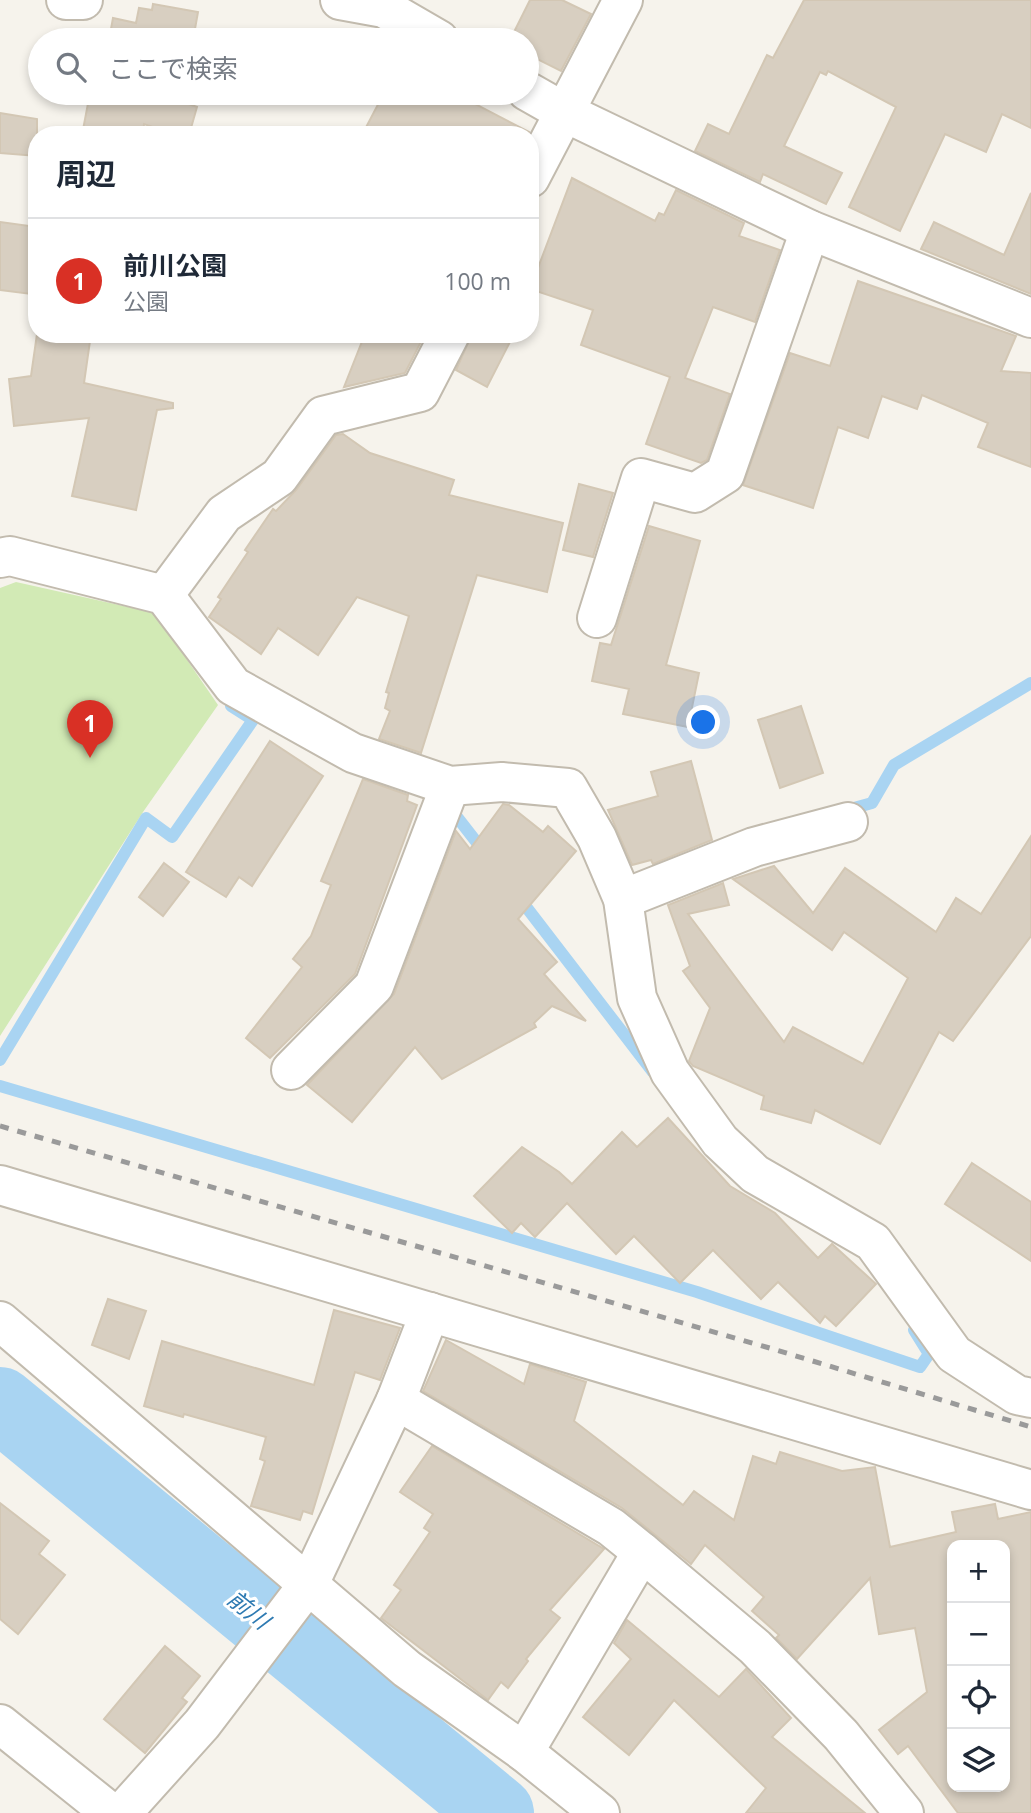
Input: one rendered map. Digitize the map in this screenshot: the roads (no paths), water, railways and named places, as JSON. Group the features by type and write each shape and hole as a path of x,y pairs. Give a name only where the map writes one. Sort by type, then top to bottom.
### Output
{"street":[{"path":"66,0 83,0"},
{"path":"340,0 384,8 418,28"},
{"path":"539,161 623,0"},
{"path":"539,98 564,113 810,230 1031,318"},
{"path":"597,618 641,478 695,493 725,474 810,230"},
{"path":"164,595 224,514 279,477 323,415 420,392 445,343"},
{"path":"0,558 10,556 164,595 233,686 353,753 449,788 502,782 568,788 597,838 623,898 637,998 670,1072 720,1141 755,1174 873,1242 954,1354 1017,1395 1031,1398"},
{"path":"291,1070 374,986 449,788"},
{"path":"623,898 754,848 848,822"},
{"path":"0,1185 1031,1490"},
{"path":"122,1813 238,1679 309,1583 396,1400 430,1312"},
{"path":"0,1321 407,1669 524,1752 600,1813"},
{"path":"396,1400 611,1527 642,1552 755,1647 841,1735 904,1813"},
{"path":"524,1752 642,1552"},
{"path":"0,1724 111,1813"}],"waterway":[{"path":"843,811 872,803 894,765 1031,683"},
{"path":"0,1060 146,818 172,837 253,720 231,706"},
{"path":"447,825 457,817 485,853"},
{"path":"517,895 653,1072"},
{"path":"0,1086 697,1292 920,1367 929,1354 914,1330"},
{"name":"前川","path":"0,1404 497,1813"}],"railway":[{"path":"0,1126 773,1349 1031,1427"}],"place":[{"name":"前川公園","path":"90,758"}]}
